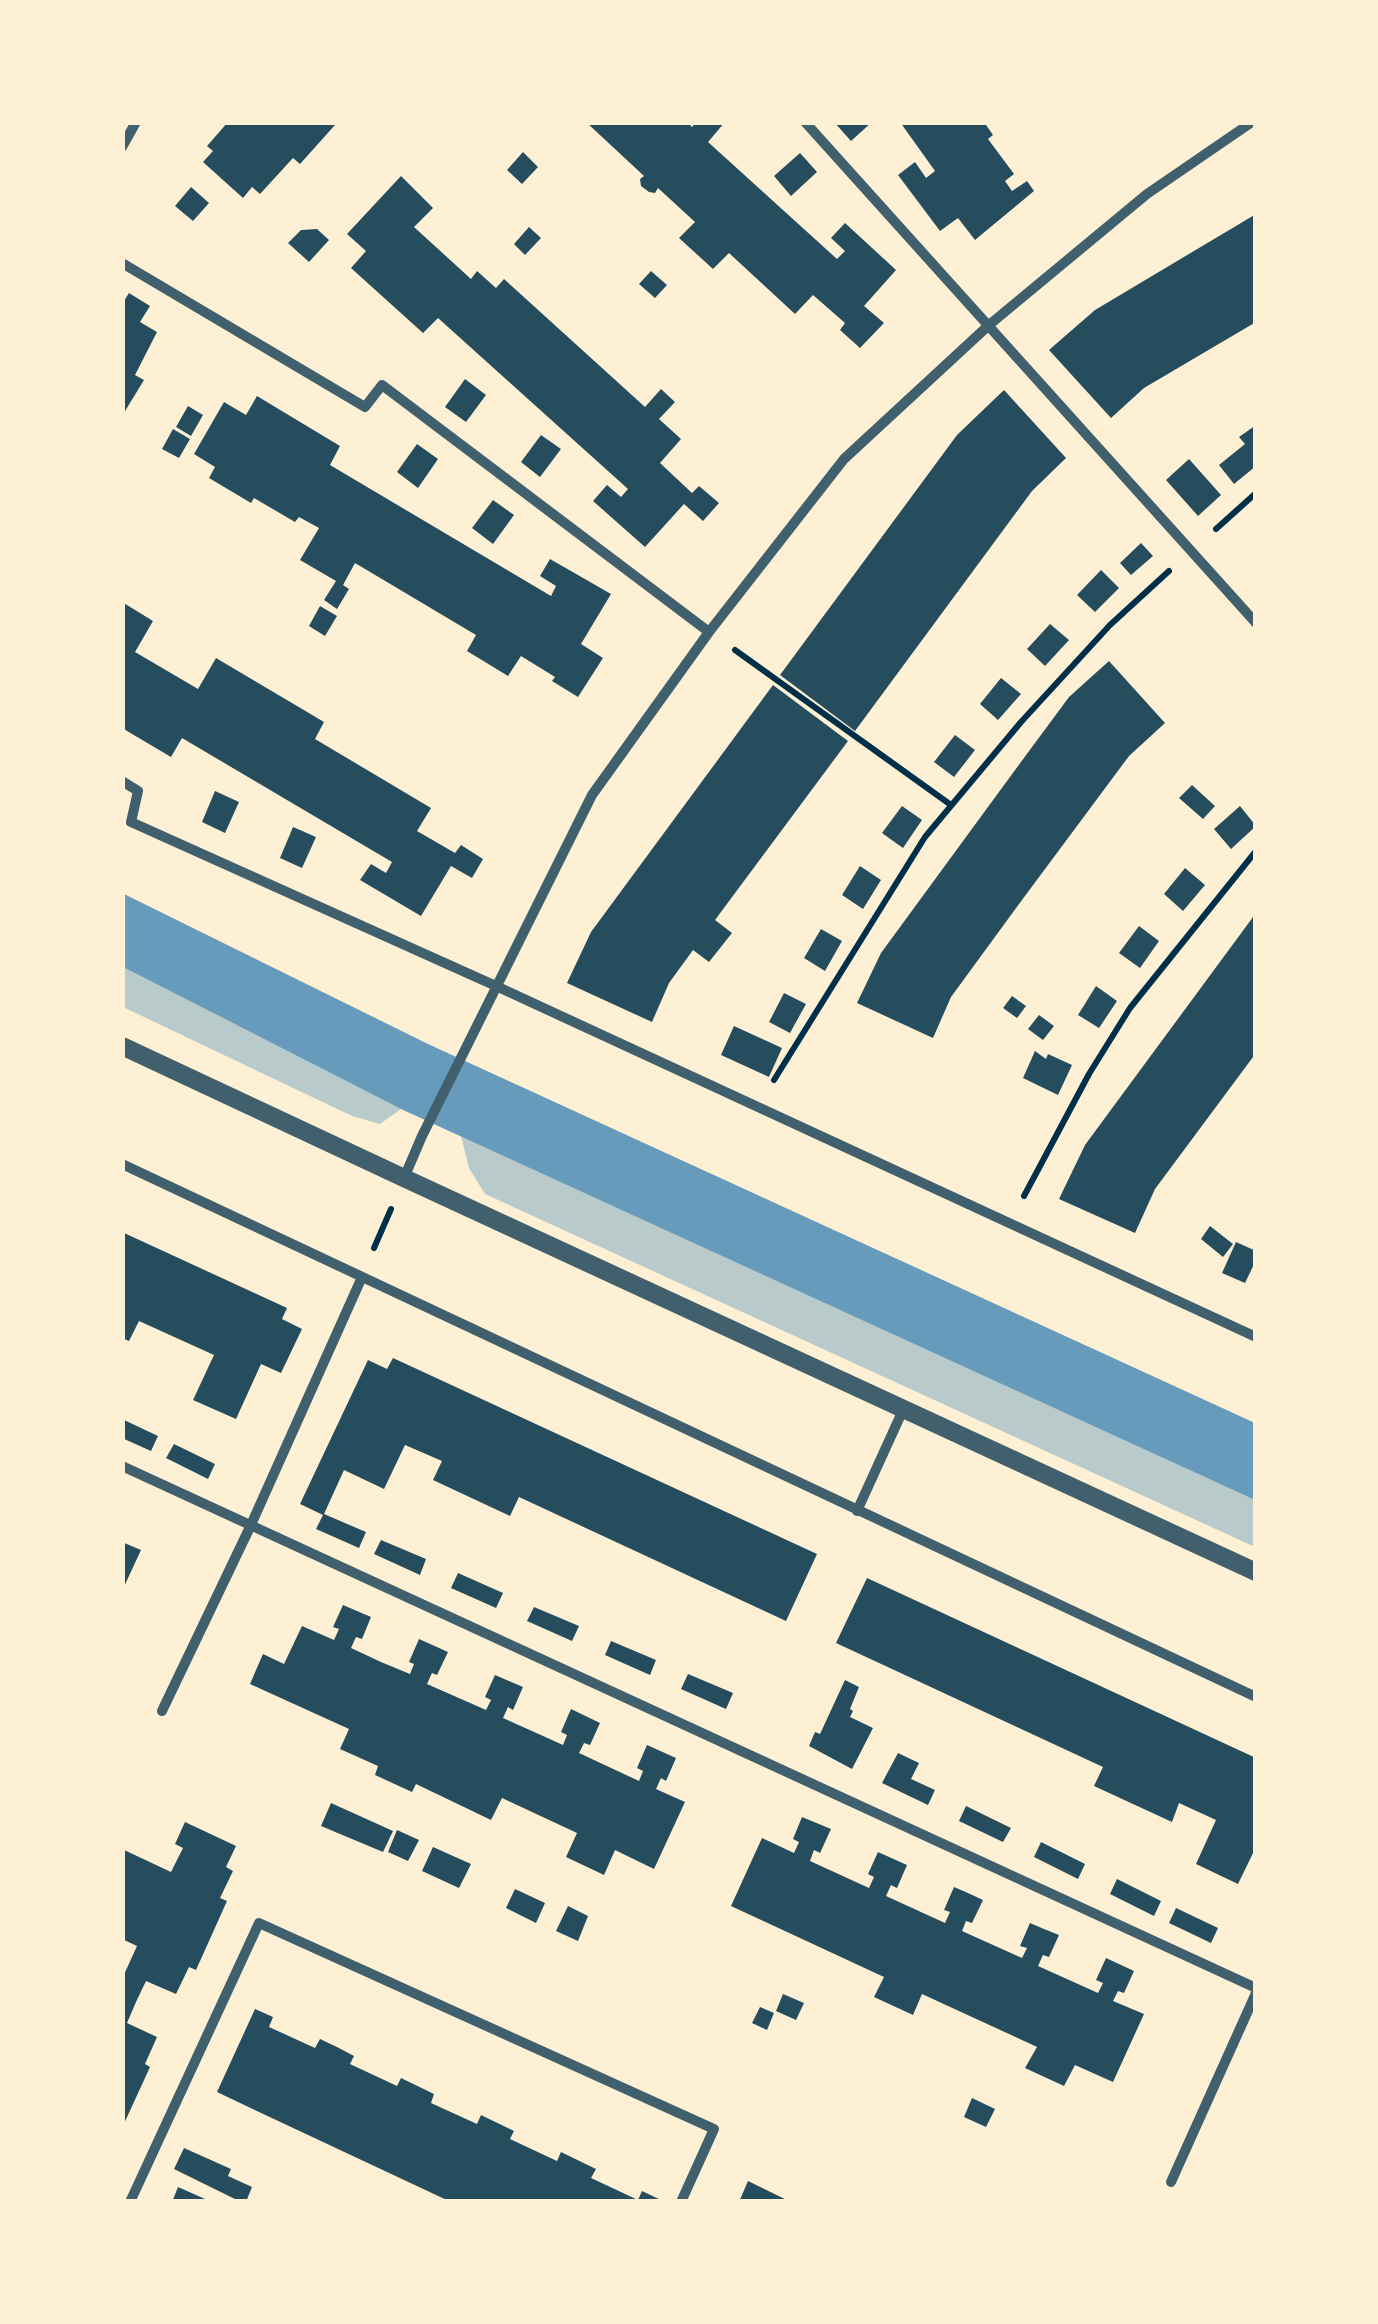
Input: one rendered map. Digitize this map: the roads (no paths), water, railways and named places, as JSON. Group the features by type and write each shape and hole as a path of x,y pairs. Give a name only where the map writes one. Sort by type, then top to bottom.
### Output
{"street":[{"path":"122,146 136,122"},
{"path":"805,122 1256,622"},
{"path":"404,1178 592,795 709,632 844,459 989,325 1147,194 1252,122"},
{"path":"122,263 365,407 382,385 709,632"},
{"path":"122,781 138,791 130,822 496,986 1256,1337"},
{"path":"122,1046 1256,1572"},
{"path":"122,1164 1256,1697"},
{"path":"162,1711 362,1277"},
{"path":"858,1511 903,1410"},
{"path":"122,1466 1256,1991 1171,2182"},
{"path":"130,2202 259,1923 714,2130 681,2202"}],"water":[{"path":"122,893 428,1044 1255,1423 1255,1500 401,1109 123,967"}]}
